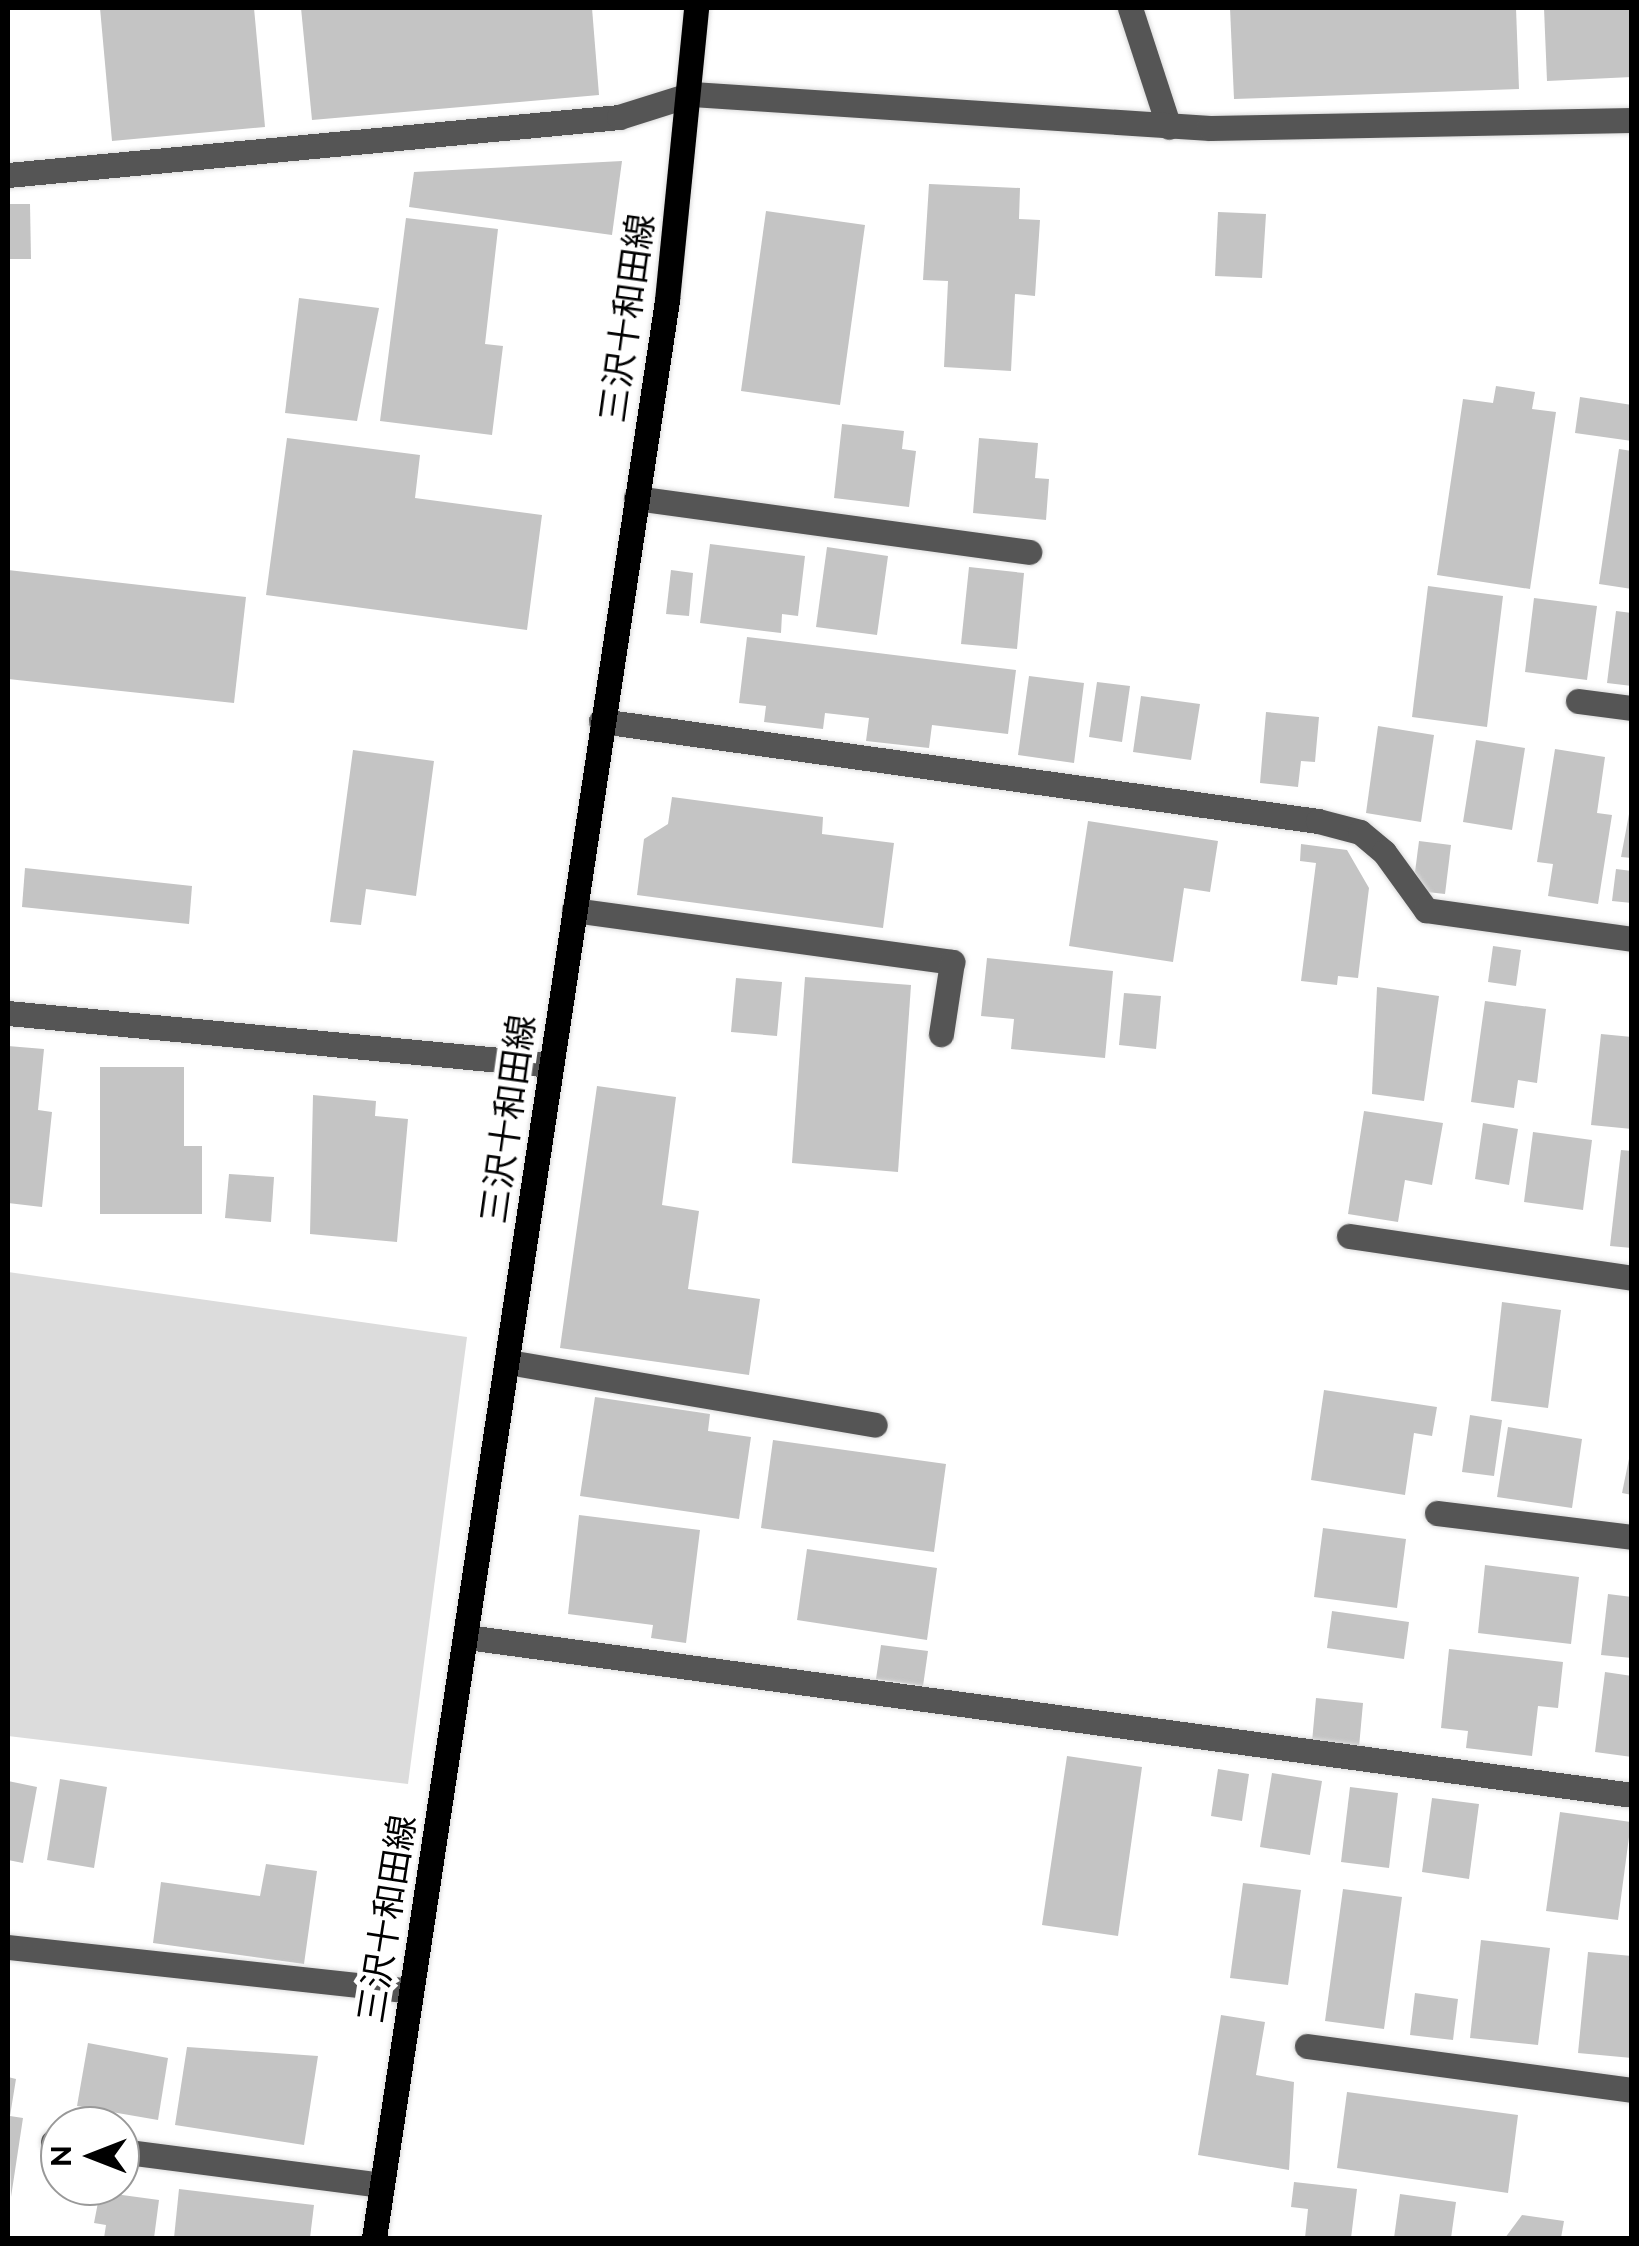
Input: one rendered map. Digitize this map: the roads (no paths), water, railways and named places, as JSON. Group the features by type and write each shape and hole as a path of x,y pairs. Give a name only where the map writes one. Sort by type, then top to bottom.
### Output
{"main road":[{"name":"三沢十和田線","path":"374,2238 636,498 692,94 696,8"}],"street":[{"path":"1130,8 1169,127"},
{"path":"8,175 619,117 692,94 1169,127 1632,120"},
{"path":"636,498 1030,552"},
{"path":"1578,702 1632,708"},
{"path":"601,721 1318,821 1360,832 1384,852 1426,910 1632,939"},
{"path":"574,910 952,962 941,1034"},
{"path":"8,1013 552,1065"},
{"path":"1349,1236 1632,1278"},
{"path":"508,1362 874,1425"},
{"path":"1438,1513 1632,1536"},
{"path":"466,1637 1632,1795"},
{"path":"8,1947 411,1991"},
{"path":"1306,2046 1632,2090"},
{"path":"140,2154 382,2186"}]}
